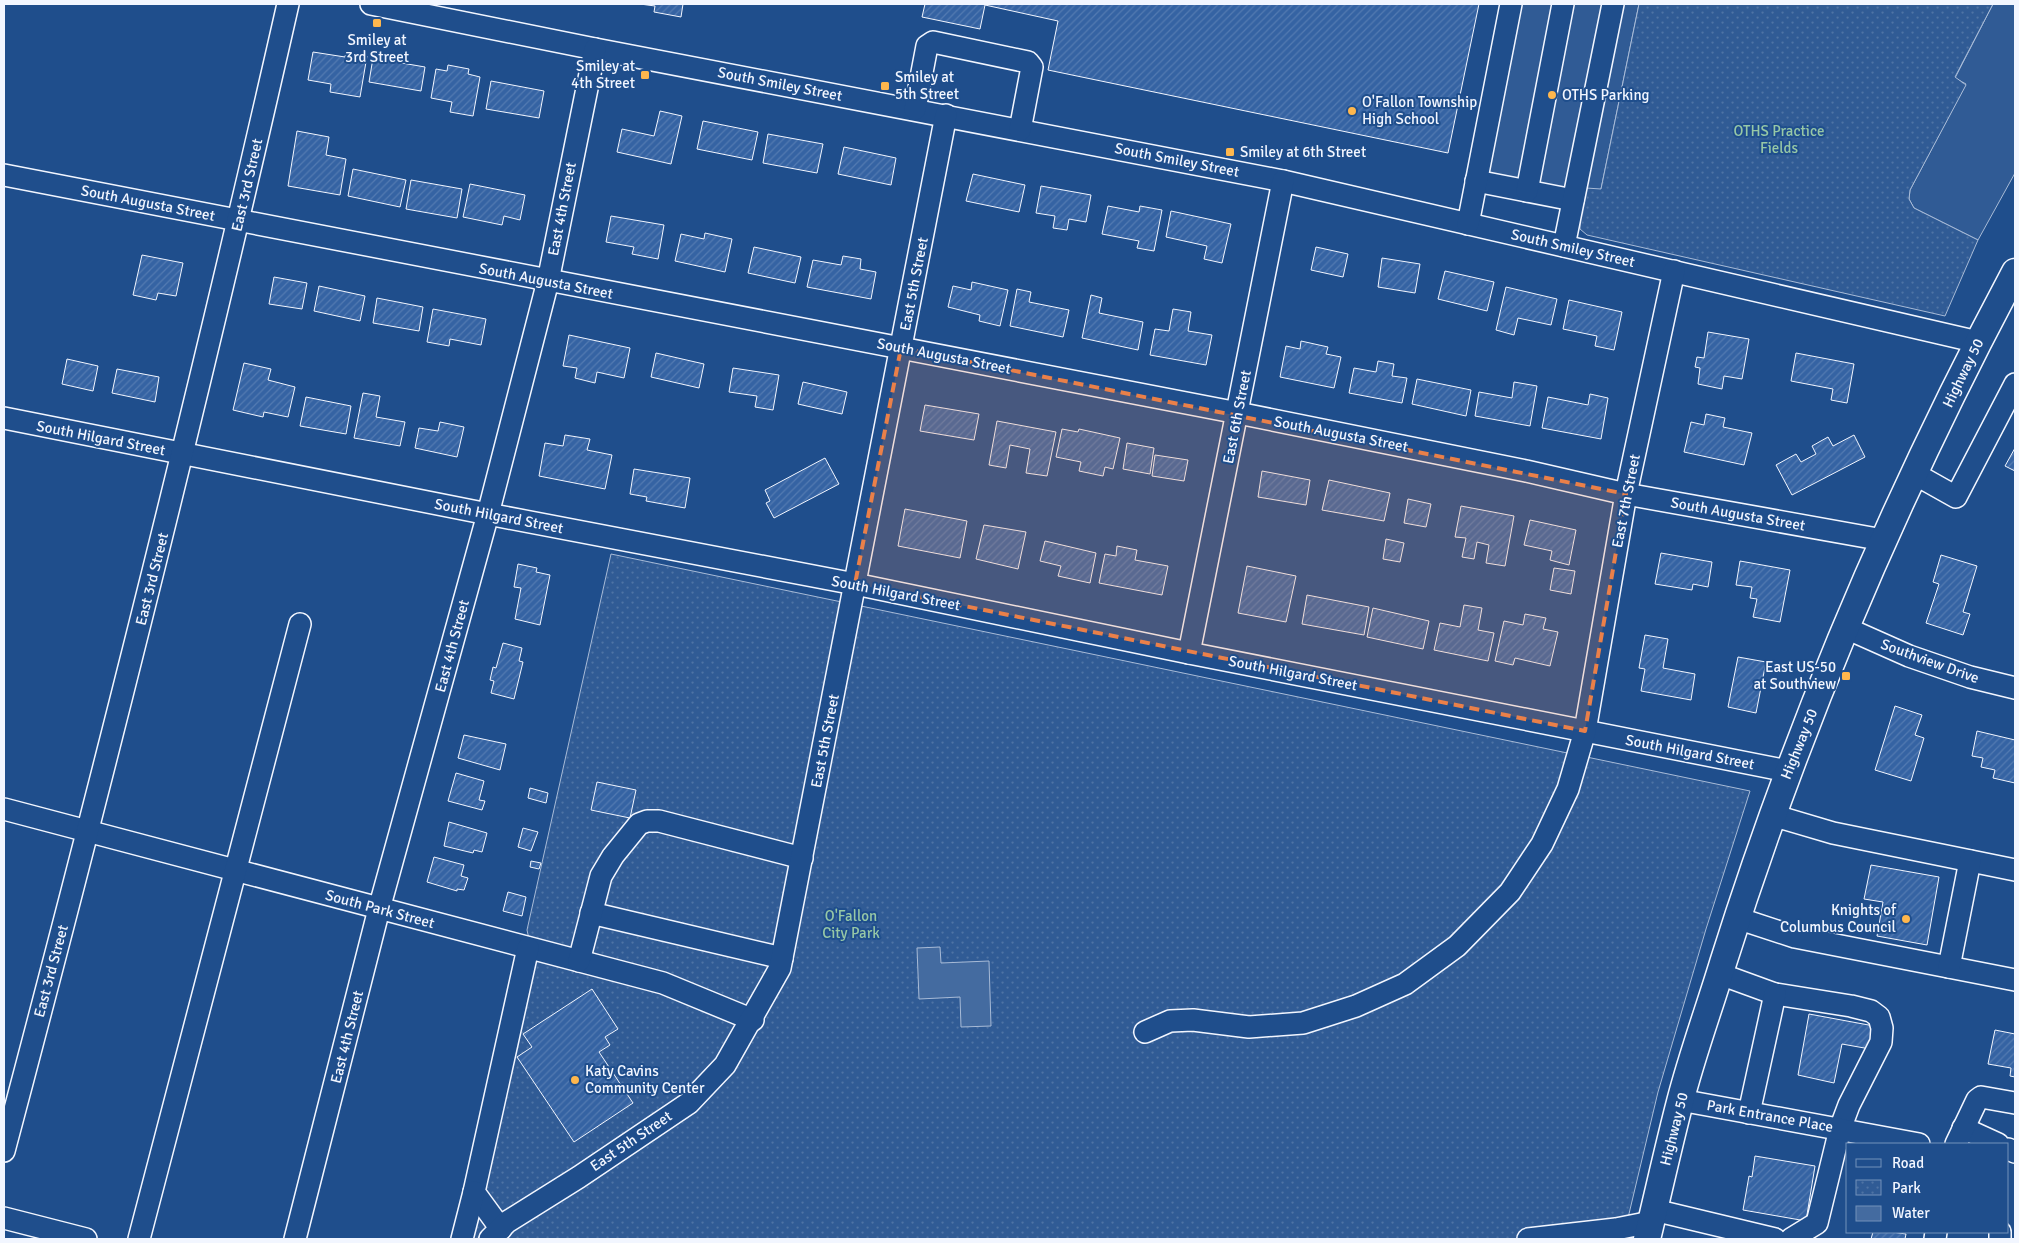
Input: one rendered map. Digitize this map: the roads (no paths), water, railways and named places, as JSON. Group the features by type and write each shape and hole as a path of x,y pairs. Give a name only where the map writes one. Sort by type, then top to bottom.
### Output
{"main road":[{"name":"Highway 50","path":"1651,1224 1680,1100 1738,918 1788,771 1883,540 1978,342 2015,272"}],"street":[{"name":"East 3rd Street","path":"4,1151 89,830 183,454 288,4"},
{"name":"South Smiley Street","path":"371,4 1283,181 1978,342"},
{"path":"1468,224 1511,4"},
{"path":"1527,191 1563,4"},
{"path":"1564,246 1612,4"},
{"path":"914,109 926,46 933,42 1028,62 1032,67 1020,130"},
{"name":"East 4th Street","path":"295,1239 379,909 488,514 548,281 595,49"},
{"name":"East 5th Street","path":"495,1234 507,1222 579,1177 689,1102 725,1065 780,968 946,115"},
{"name":"South Augusta Street","path":"4,175 1238,413 1516,469 1626,494 1883,540"},
{"name":"East 6th Street","path":"1189,653 1283,181"},
{"path":"1476,181 1573,200"},
{"name":"East 7th Street","path":"1145,1032 1170,1020 1193,1020 1249,1027 1303,1023 1356,1006 1405,984 1457,946 1510,892 1542,844 1568,789 1585,731 1626,494 1674,271"},
{"path":"1914,474 1956,497 2015,384"},
{"name":"South Hilgard Street","path":"4,418 488,514 855,584 1189,653 1788,771"},
{"path":"139,1239 234,870 300,624"},
{"name":"Southview Drive","path":"1846,628 1909,656 1970,677 2015,688"},
{"name":"South Park Street","path":"4,809 663,983 752,1020"},
{"path":"1772,815 1833,833 2015,870"},
{"path":"579,961 601,876 612,856 639,824 659,822 802,858"},
{"path":"1949,967 1970,861"},
{"path":"591,913 782,958"},
{"path":"1738,918 1795,937 2015,980"},
{"path":"462,1239 528,948"},
{"path":"1720,974 1775,994 1871,1011 1879,1017 1882,1028 1881,1042 1849,1105 1840,1129 1817,1223 1791,1239"},
{"path":"1749,1113 1775,994"},
{"path":"1993,1143 1960,1136 1976,1100 1982,1098 2015,1103"},
{"name":"Park Entrance Place","path":"1680,1100 1914,1143"},
{"path":"474,1192 495,1234"},
{"path":"4,1218 86,1239"},
{"path":"1528,1239 1651,1224 1775,1239"}],"water":[{"path":"940,947 941,963 989,961 991,1026 961,1027 960,997 919,999 917,948"}],"place":[{"name":"Smiley at 3rd Street","path":"377,23"},
{"name":"Smiley at 4th Street","path":"645,75"},
{"name":"Smiley at 5th Street","path":"885,86"},
{"name":"OTHS Parking","path":"1552,95"},
{"name":"O'Fallon Township High School","path":"1352,111"},
{"name":"Smiley at 6th Street","path":"1230,152"},
{"name":"East US-50 at Southview","path":"1846,676"},
{"name":"Knights of Columbus Council","path":"1906,919"},
{"name":"Katy Cavins Community Center","path":"575,1080"}],"park label":[{"name":"OTHS Practice Fields","path":"1779,140"},
{"name":"O'Fallon City Park","path":"851,924"}]}
